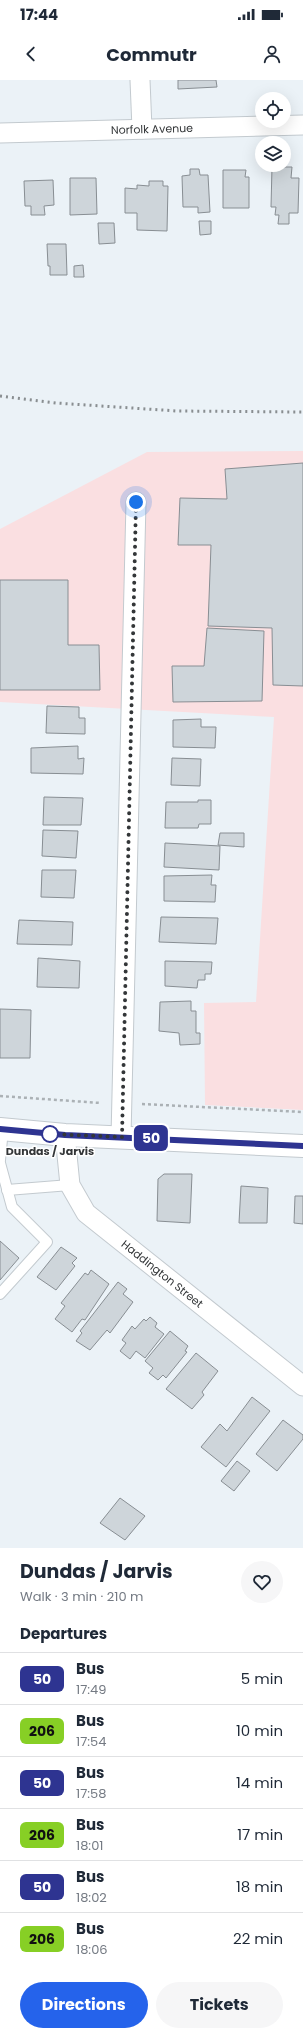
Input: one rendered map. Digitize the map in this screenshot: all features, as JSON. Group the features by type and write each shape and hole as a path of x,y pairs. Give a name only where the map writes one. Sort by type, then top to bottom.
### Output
{"main road":[{"path":"2,1129 65,1135 303,1146"}],"street":[{"path":"140,80 142,129"},
{"name":"Norfolk Avenue","path":"0,133 303,125"},
{"path":"122,1137 136,502"},
{"name":"Haddington Street","path":"65,1135 70,1185 86,1213 303,1386"}],"lane":[{"path":"0,1294 47,1242 12,1207 0,1161 2,1129"},
{"path":"7,1190 70,1185"}],"path":[{"path":"0,1096 303,1112"}],"shaded area":[{"path":"303,451 303,1110 205,1105 204,1003 256,1002 274,717 0,702 0,529 147,452"}],"building":[{"path":"178,80 216,80 217,87 178,89"},
{"path":"292,167 291,178 299,178 298,213 289,213 289,224 278,224 279,215 275,215 276,207 271,207 272,172 291,172"},
{"path":"190,169 199,169 200,175 208,175 210,212 198,213 198,207 183,207 182,176 190,175"},
{"path":"223,170 246,170 245,177 249,177 249,208 223,208"},
{"path":"70,178 96,178 97,214 70,215"},
{"path":"53,180 54,205 44,206 45,215 31,215 31,206 25,206 24,181"},
{"path":"149,181 163,181 163,186 168,186 167,231 137,230 137,213 125,213 125,188 137,189 137,185 149,186"},
{"path":"199,221 211,221 211,234 200,235"},
{"path":"98,223 114,223 115,243 99,244"},
{"path":"47,244 66,244 67,275 50,275"},
{"path":"83,265 84,277 74,277 74,266"},
{"path":"303,463 303,686 273,685 272,628 208,626 211,545 178,545 180,498 227,499 225,469"},
{"path":"0,580 68,580 68,645 99,645 100,690 0,690"},
{"path":"207,628 264,631 262,701 173,702 172,666 204,666"},
{"path":"47,706 79,707 79,718 85,718 85,734 46,733"},
{"path":"201,719 201,727 216,727 215,748 173,747 173,720"},
{"path":"78,746 78,759 84,758 83,774 31,773 31,748"},
{"path":"172,758 201,759 200,786 171,785"},
{"path":"44,797 83,798 81,825 43,825"},
{"path":"198,800 211,800 211,824 199,824 198,828 165,828 166,802 198,802"},
{"path":"43,830 78,831 76,858 42,856"},
{"path":"220,833 244,833 244,847 218,845"},
{"path":"165,843 220,846 219,870 164,867"},
{"path":"42,870 76,870 74,898 41,897"},
{"path":"212,875 211,885 216,885 215,902 164,901 164,876"},
{"path":"161,917 218,918 216,944 159,942"},
{"path":"19,920 73,922 72,945 17,944"},
{"path":"38,958 80,961 79,988 37,987"},
{"path":"165,961 212,962 211,974 205,974 205,980 198,980 197,988 165,986"},
{"path":"191,1001 191,1011 196,1011 196,1033 200,1033 200,1044 180,1045 179,1033 159,1031 160,1002"},
{"path":"0,1009 31,1010 30,1058 0,1058"},
{"path":"164,1174 192,1174 190,1223 157,1221 158,1179"},
{"path":"241,1186 268,1188 267,1223 239,1223"},
{"path":"295,1196 303,1196 303,1224 294,1223"},
{"path":"0,1241 19,1258 0,1280"},
{"path":"61,1247 77,1258 72,1263 75,1266 56,1290 37,1277"},
{"path":"91,1270 109,1284 85,1320 82,1319 72,1332 55,1319 65,1306 61,1303 85,1273 88,1275"},
{"path":"118,1282 127,1289 123,1294 133,1302 110,1333 107,1330 90,1350 76,1341 82,1333 80,1331"},
{"path":"150,1317 157,1323 155,1327 164,1334 145,1358 136,1351 130,1359 120,1351 126,1343 122,1340 132,1326 135,1329 144,1319 146,1321"},
{"path":"170,1331 188,1346 185,1351 187,1352 166,1378 163,1375 158,1380 149,1373 153,1368 145,1361"},
{"path":"196,1353 218,1371 202,1392 204,1395 192,1409 166,1389"},
{"path":"252,1397 270,1411 226,1467 201,1447 220,1424 227,1431"},
{"path":"283,1420 303,1435 303,1439 277,1471 256,1454"},
{"path":"237,1461 250,1471 234,1491 221,1481"},
{"path":"120,1498 145,1516 125,1540 100,1523"}],"railway":[{"path":"0,396 56,403 177,411 303,412"}],"bus line":[{"name":"50","path":"0,1129 65,1135 303,1146"}],"place":[{"name":"Dundas / Jarvis","path":"50,1134"}],"route":[{"path":"50,1134 122,1137 136,502"}]}
